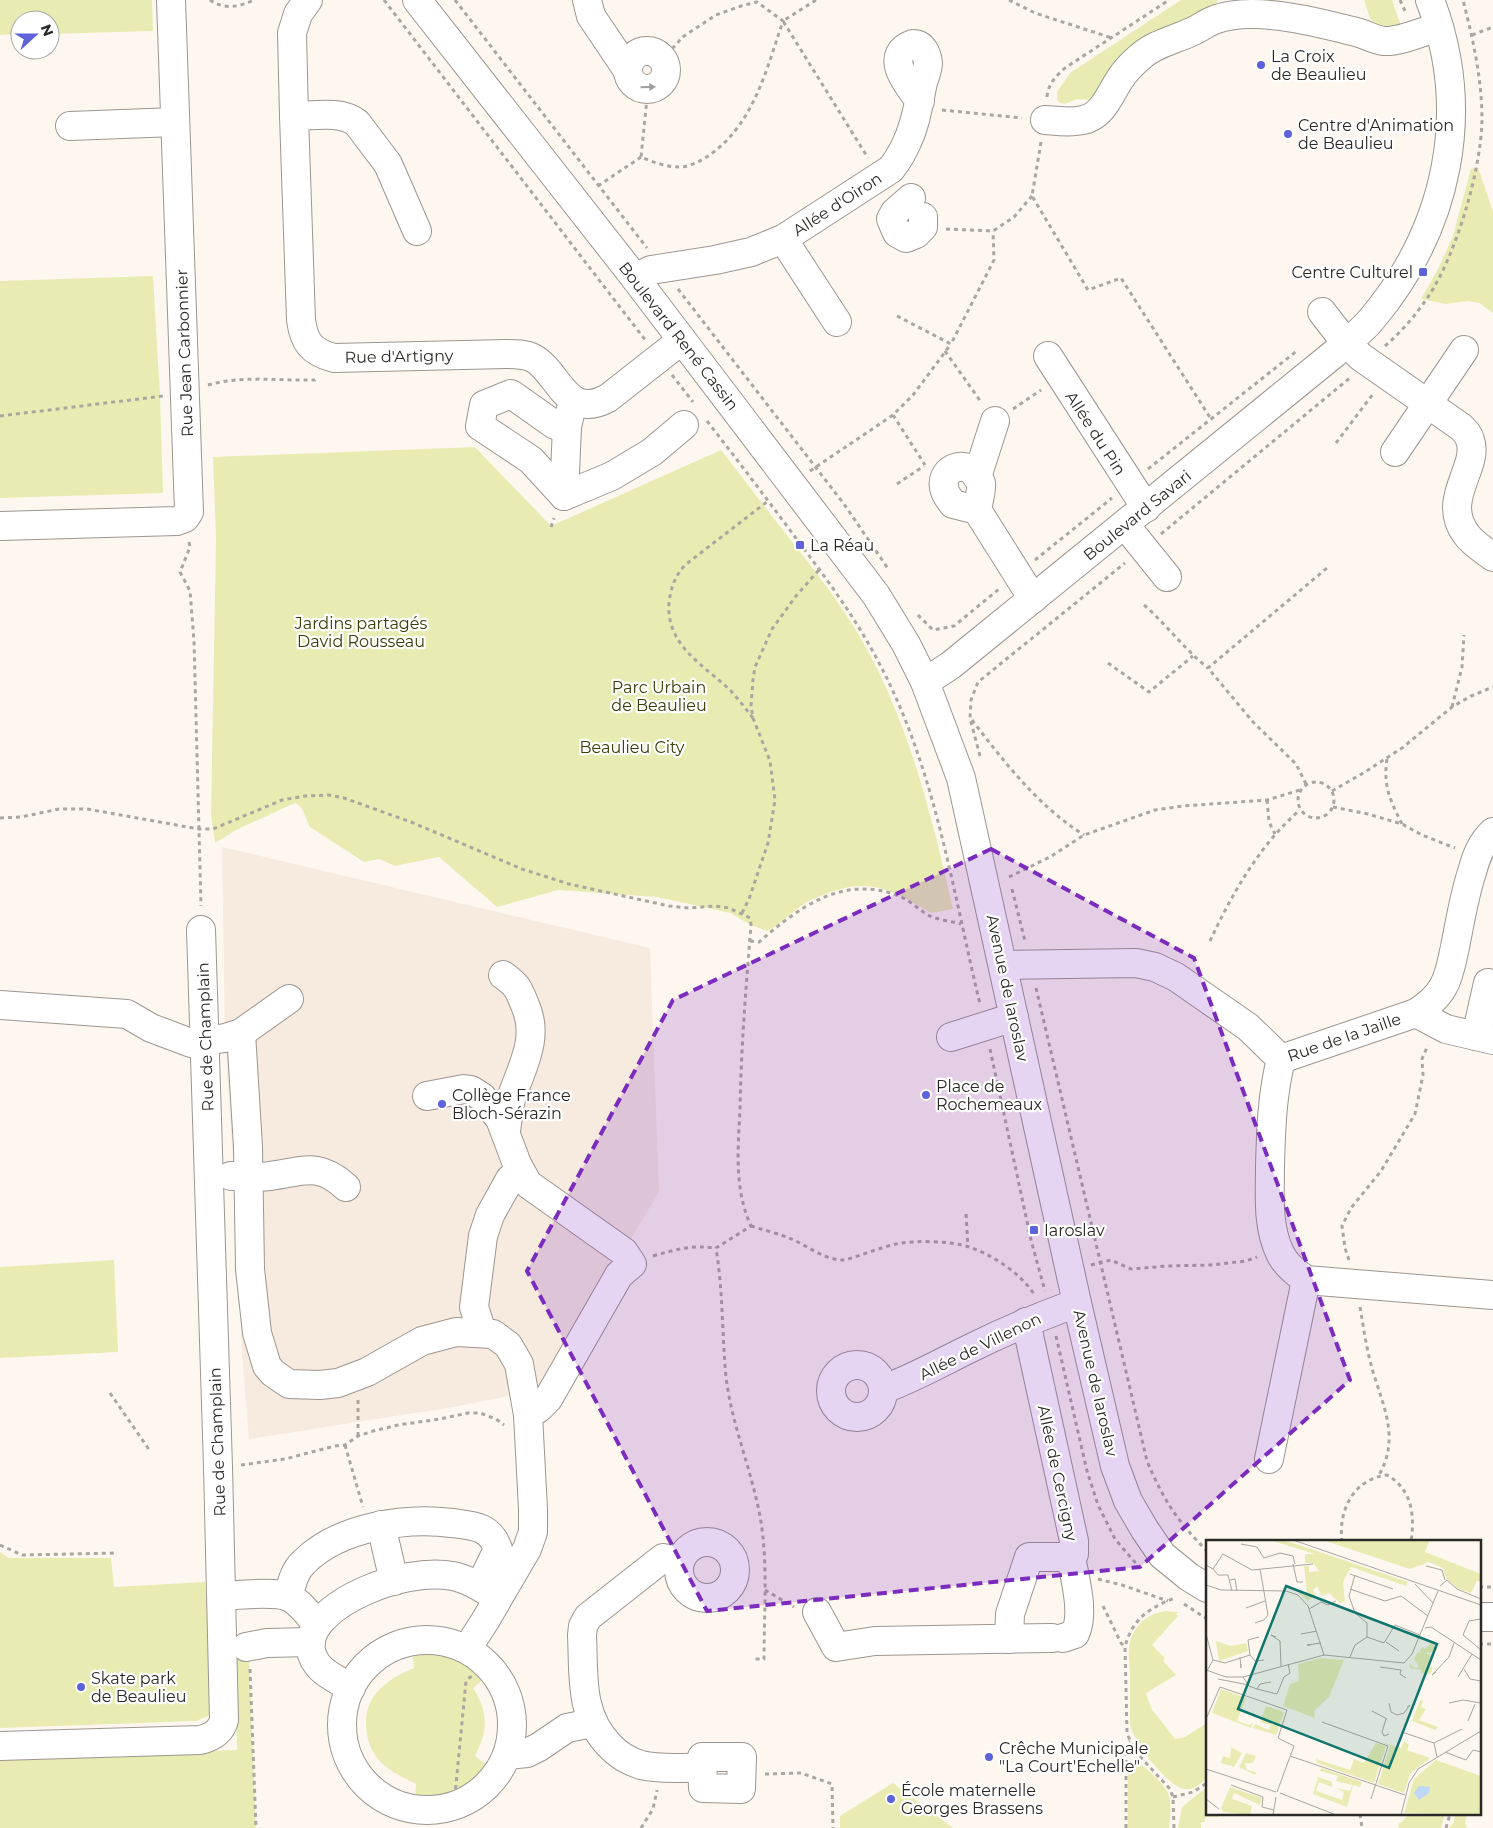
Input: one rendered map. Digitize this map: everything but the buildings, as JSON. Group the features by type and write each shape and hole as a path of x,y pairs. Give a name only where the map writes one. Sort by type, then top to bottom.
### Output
{"street":[{"name":"Rue Jean Carbonnier","path":"171,0 190,499 190,508 187,516"},
{"name":"Boulevard René Cassin","path":"417,0 636,278 876,595 906,644 925,682"},
{"path":"587,0 591,16 628,71 633,83 638,87 648,89 657,86 665,76 666,69 662,58 652,51 640,52 631,59 628,71"},
{"name":"Boulevard Savari","path":"925,682 951,665 1125,525 1346,343 1370,321 1400,281 1428,227 1439,198 1446,170 1451,136 1449,77 1426,31 1430,0"},
{"name":"Rue d'Artigny","path":"298,4 292,42 301,320 303,334 312,347 326,356 334,358 523,355 538,361 566,395 573,400"},
{"path":"1046,120 1078,121 1089,119 1099,111 1125,73 1145,53 1214,20 1227,16 1277,15 1342,28 1386,41 1426,31"},
{"name":"Allée d'Oiron","path":"636,278 650,270 715,260 751,252 783,239 885,173 902,153 908,142 919,105"},
{"path":"294,116 339,116 351,118 357,122 388,164 417,231"},
{"path":"70,126 175,122"},
{"name":"Allée d'Oiron","path":"885,173 922,215"},
{"name":"Allée d'Oiron","path":"783,239 837,322"},
{"path":"1322,312 1346,343 1378,369 1461,427 1471,441 1485,444"},
{"path":"564,496 567,427 573,400 590,403 605,399 682,340"},
{"path":"1395,452 1464,350"},
{"name":"Allée du Pin","path":"1054,367 1129,485 1146,508"},
{"path":"564,496 531,460 480,426 484,405 511,394 555,425 567,427"},
{"path":"564,496 612,476 652,452 694,415"},
{"path":"994,421 978,477 981,483 976,510 1033,599"},
{"path":"1485,444 1472,455 1457,505 1465,533 1472,542 1493,557"},
{"path":"0,526 174,521 182,520 187,516"},
{"path":"1125,525 1167,577"},
{"name":"Avenue de Iaroslav","path":"925,682 962,778 1077,1303 1115,1466 1128,1502 1162,1555 1189,1578 1206,1587"},
{"name":"Rue de la Jaille","path":"1003,966 1136,963 1155,967 1176,977 1248,1027 1281,1059 1426,1019 1447,978 1477,855 1482,845 1493,832"},
{"name":"Rue de Champlain","path":"0,1746 200,1740 212,1736 218,1731 224,1720 222,1596 201,930"},
{"path":"503,975 517,985 530,1016 531,1038 525,1064 512,1095 506,1131"},
{"path":"1426,1019 1446,1029 1484,1038 1488,983"},
{"path":"0,1005 127,1014 151,1028 191,1043 205,1042 241,1033 289,999"},
{"path":"951,1037 1014,1016"},
{"path":"241,1033 248,1147 250,1269 257,1333 267,1366 289,1384 320,1385 338,1383 357,1376 422,1341 438,1335 456,1332 492,1334 500,1338 514,1353 522,1378 528,1424 533,1532 527,1548 488,1592"},
{"path":"1281,1059 1275,1081 1271,1109 1270,1199 1272,1230 1278,1249 1285,1262 1306,1280 1493,1294"},
{"path":"427,1096 456,1090 471,1090 482,1097 500,1119 517,1164 528,1184 624,1252 632,1264 619,1275 548,1399 528,1424"},
{"path":"209,1176 269,1176 317,1170 335,1177 346,1187"},
{"path":"482,1332 474,1307 483,1236 490,1215 510,1179 521,1172"},
{"path":"1269,1459 1306,1280"},
{"name":"Allée de Villenon","path":"884,1389 908,1380 971,1348 1041,1316 1077,1303"},
{"name":"Allée de Cercigny","path":"1009,1639 1010,1614 1029,1557 1074,1569 1074,1541 1041,1316"},
{"path":"288,1597 291,1584 303,1562 326,1546 346,1536 374,1527 415,1520 436,1521 482,1529 494,1538 498,1549 488,1592 485,1621 476,1656"},
{"path":"374,1527 394,1581"},
{"path":"680,1561 664,1558 588,1617 583,1626 582,1635 585,1696 588,1713 604,1739 618,1754 628,1760 642,1765 703,1768 702,1788 741,1789 742,1775"},
{"path":"809,1611 836,1647 874,1641 1058,1638 1072,1636 1078,1628 1074,1569"},
{"path":"246,1647 314,1634 331,1612 348,1600 367,1590 394,1581 427,1575 442,1575 461,1578 488,1592"},
{"path":"222,1596 277,1595 288,1597 298,1603 314,1634 314,1658 320,1668 351,1688"},
{"path":"1480,1617 1493,1617"},
{"path":"427,1640 448,1642 476,1656 499,1679 509,1700 512,1723 511,1740 507,1755 500,1769 477,1794 437,1815 396,1804 381,1796 368,1786 356,1771 348,1756 344,1740 342,1721 345,1705 351,1688 359,1674 382,1653 399,1644 427,1640"},
{"path":"507,1755 527,1753 567,1728 592,1722"}],"path":[{"path":"210,0 217,5 229,7 243,6 254,0"},
{"path":"384,0 659,358 694,415 768,501 845,604 879,662 896,698 930,789 951,872 1031,1240 1041,1316"},
{"path":"455,0 816,467 892,574"},
{"path":"752,0 783,21 885,173"},
{"path":"641,157 674,167 685,166 706,158 728,140 744,119 760,88 783,21 816,0"},
{"path":"1009,0 1035,13 1112,38"},
{"path":"922,215 993,231 1014,217 1032,196 1046,120 1048,92 1056,76 1065,68 1169,0"},
{"path":"1400,0 1426,31"},
{"path":"662,58 681,38 716,15 757,2"},
{"path":"1472,35 1493,27"},
{"path":"641,157 648,89"},
{"path":"919,105 1046,120"},
{"path":"575,202 641,157"},
{"path":"1032,196 1088,290 1121,278 1211,419"},
{"path":"753,718 731,692 681,645 671,621 669,608 670,594 678,574 685,564 792,483 892,415 913,395 951,344 994,260 993,231"},
{"path":"897,316 951,344"},
{"path":"1336,443 1378,369 1392,340"},
{"path":"915,612 933,630 954,626 1300,348"},
{"path":"945,351 994,421 1054,367"},
{"path":"1084,835 1062,822 1040,802 996,752 970,718 971,700 978,682 1143,548 1378,369"},
{"path":"892,415 925,465"},
{"path":"187,516 190,547 180,572 190,591 194,641 201,930"},
{"path":"1208,668 1327,568"},
{"path":"742,914 768,843 776,800 770,761 750,706 752,680 763,648 777,622 796,596 819,570"},
{"path":"1144,605 1156,615 1193,656 1208,668 1253,722 1296,764 1306,784"},
{"path":"1452,707 1462,667 1464,635"},
{"path":"1108,663 1149,692 1193,656"},
{"path":"1332,791 1402,748 1452,707 1471,696 1493,687"},
{"path":"1387,758 1386,785 1392,804 1402,824"},
{"path":"1009,877 1050,857 1084,835 1155,810 1267,800 1300,790 1306,784 1314,782 1322,783 1332,791 1334,797 1333,807 1326,816 1316,818 1305,815 1300,810 1298,801 1300,790"},
{"path":"0,818 21,817 60,809 87,809 198,829 213,829 282,800 328,795 344,798 411,822 522,869 569,884 669,906 689,908 714,906 729,908 742,914 750,918 750,942 741,1061 738,1162 740,1194 744,1212 750,1226 789,1238 839,1260 845,1260 896,1244 913,1242 968,1246 990,1257 1023,1280 1033,1292 1041,1316"},
{"path":"1267,800 1269,822 1275,834"},
{"path":"1333,807 1368,814 1402,824 1422,835 1477,855"},
{"path":"1210,941 1249,870 1275,834 1300,810"},
{"path":"750,942 759,942 807,905 848,889 879,889 901,896 930,916 961,924"},
{"path":"1379,1476 1386,1464 1389,1426 1365,1336 1356,1284 1345,1248 1342,1226 1351,1208 1381,1171 1415,1114 1423,1075 1422,1059 1426,1019"},
{"path":"966,1214 968,1246"},
{"path":"632,1264 680,1248 699,1246 716,1248 750,1226"},
{"path":"716,1248 721,1276 726,1378 761,1522 764,1551 764,1659 754,1659"},
{"path":"1070,1270 1111,1260 1131,1269 1211,1265 1246,1261 1278,1249"},
{"path":"1100,1263 1147,1461 1160,1492 1183,1527 1206,1550"},
{"path":"357,1376 358,1436"},
{"path":"110,1393 150,1451"},
{"path":"218,1467 265,1463 345,1445 358,1436 398,1425 468,1413 480,1413 496,1419 510,1429 528,1424"},
{"path":"345,1445 357,1484 374,1527"},
{"path":"1342,1540 1342,1519 1348,1500 1361,1486 1379,1476 1387,1474 1394,1479 1409,1497 1413,1518 1411,1540"},
{"path":"0,1544 22,1555 116,1553"},
{"path":"1074,1569 1090,1577 1122,1585 1168,1601"},
{"path":"1480,1587 1493,1587"},
{"path":"764,1590 809,1611"},
{"path":"1174,1828 1173,1797 1167,1785 1134,1750 1126,1728 1125,1647 1130,1631 1138,1620 1150,1610 1175,1598 1206,1618"},
{"path":"1102,1602 1121,1643 1125,1647"},
{"path":"1480,1644 1493,1644"},
{"path":"246,1647 249,1659 256,1828"},
{"path":"437,1815 466,1681 476,1656"},
{"path":"1126,1828 1126,1748 1127,1743 1130,1741"},
{"path":"641,1828 653,1809 661,1767"},
{"path":"742,1775 801,1773 832,1784 833,1828"},
{"path":"1173,1797 1193,1792 1206,1783"}],"highlighted area":[{"path":"991,849 1194,958 1350,1380 1140,1567 707,1611 527,1271 673,1000"}],"shaded area":[{"name":"Collège France Bloch-Sérazin","path":"222,847 650,948 659,1192 542,1386 534,1391 453,1407 249,1439 242,1353 239,1253 225,1038"}],"green space":[{"path":"0,0 152,0 153,31 60,34 60,10 10,10 10,34 0,35"},
{"path":"1181,0 1218,0 1216,5 1102,94 1089,100 1077,99 1065,104 1057,100 1057,92 1070,73"},
{"path":"1364,0 1392,0 1401,30 1391,31 1375,24 1370,18"},
{"path":"1478,167 1493,212 1493,313 1479,303 1468,301 1446,304 1421,299 1438,269 1453,236 1471,169"},
{"path":"153,276 163,493 0,498 0,281"},
{"name":"Parc Urbain de Beaulieu","path":"475,447 551,526 721,450 831,592 870,655 898,716 920,779 953,909 931,913 905,898 881,888 856,886 810,900 767,931 751,925 730,913 657,897 558,890 497,907 439,857 395,866 379,859 364,862 310,827 301,807 295,803 236,830 215,843 211,815 216,539 213,457"},
{"path":"114,1260 118,1352 0,1358 0,1267"},
{"path":"0,1552 9,1558 111,1558 114,1587 205,1582 213,1711 208,1716 196,1721 0,1728"},
{"path":"1159,1612 1178,1612 1176,1614 1178,1616 1152,1645 1165,1658 1163,1661 1176,1675 1146,1693 1151,1708 1175,1739 1185,1737 1206,1724 1206,1778 1191,1789 1177,1786 1160,1771 1143,1751 1130,1724 1130,1642 1140,1623"},
{"path":"235,1636 242,1642 249,1659 256,1828 0,1828 0,1758 237,1750"},
{"path":"412,1651 443,1652 465,1661 485,1678 473,1688 482,1706 485,1722 482,1738 475,1756 488,1766 472,1782 456,1792 437,1797 415,1798 416,1784 388,1768 373,1752 367,1734 366,1715 369,1705 380,1689 396,1677 414,1668"},
{"path":"1133,1761 1138,1762 1157,1778 1167,1791 1171,1809 1169,1828 1128,1828 1128,1765"},
{"name":"École maternelle Georges Brassens","path":"893,1783 953,1828 840,1828 840,1816"},
{"path":"1206,1788 1206,1816 1219,1817 1205,1817 1205,1822 1201,1822 1201,1828 1178,1828 1182,1807"},
{"path":"1407,1816 1444,1816 1441,1828 1399,1828 1398,1824"},
{"path":"1455,1816 1467,1816 1465,1823 1467,1828 1449,1828 1454,1822"}],"place":[{"name":"La Croix de Beaulieu","path":"1261,65"},
{"name":"Centre d'Animation de Beaulieu","path":"1288,134"},
{"name":"Centre Culturel","path":"1423,272"},
{"name":"La Réau","path":"800,545"},
{"name":"Place de Rochemeaux","path":"926,1095"},
{"name":"Collège France Bloch-Sérazin","path":"442,1104"},
{"name":"Iaroslav","path":"1034,1230"},
{"name":"Skate park de Beaulieu","path":"81,1687"},
{"name":"Crêche Municipale \"La Court'Echelle\"","path":"989,1757"},
{"name":"École maternelle Georges Brassens","path":"891,1799"}],"park label":[{"name":"Jardins partagés David Rousseau","path":"361,632"},
{"name":"Beaulieu City","path":"632,747"}]}
